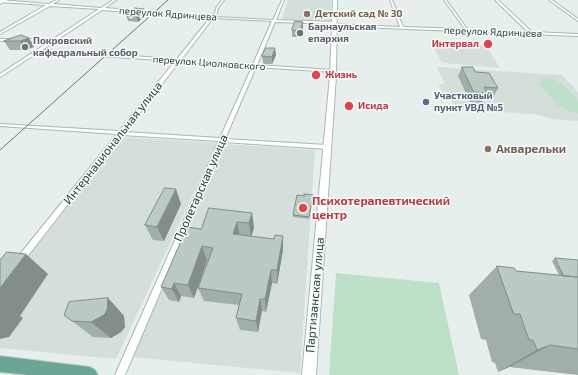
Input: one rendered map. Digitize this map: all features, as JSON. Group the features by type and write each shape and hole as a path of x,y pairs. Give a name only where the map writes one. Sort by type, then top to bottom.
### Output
{"main road":[{"name":"Партизанская улица","path":"309,375 333,71 335,0"},
{"path":"0,364 54,373 90,375"}],"street":[{"path":"0,34 58,0"},
{"path":"0,76 115,0"},
{"name":"Интернациональная улица","path":"15,266 178,61 212,17 223,0"},
{"name":"Пролетарская улица","path":"120,375 283,0"},
{"path":"391,0 402,28"},
{"path":"445,0 467,30"},
{"path":"496,0 531,33"},
{"path":"550,0 578,20"},
{"name":"переулок Ядринцева","path":"2,1 212,17 578,36"},
{"path":"0,40 53,41"},
{"name":"переулок Циолковского","path":"38,51 333,71"},
{"path":"0,125 327,147"}],"shaded area":[{"name":"Детский сад № 30","path":"288,0 331,0 331,21 282,19"},
{"path":"435,44 486,46 500,68 444,63 440,60 434,47"},
{"path":"437,67 562,75 578,92 578,121 551,119 531,114 455,109 448,92 442,92 438,84 445,84"},
{"path":"121,137 217,143 116,359 0,348 0,293"},
{"path":"223,144 315,150 300,373 132,357"}],"green space":[{"path":"540,78 554,79 556,83 562,83 578,101 578,113 569,112 564,107 558,106 538,82 542,82"},
{"path":"336,273 439,283 459,375 329,375"}],"building":[{"path":"135,8 144,9 136,15 126,15"},
{"path":"295,21 303,22 300,31 292,30"},
{"path":"21,35 29,38 20,41 4,41"},
{"path":"266,48 275,48 272,57 262,56"},
{"path":"462,67 473,67 475,72 489,73 498,88 484,87 487,93 474,92"},
{"path":"165,188 176,189 157,227 145,225"},
{"name":"Психотерапевтический центр","path":"304,194 313,195 309,217 293,215 297,195 304,196"},
{"path":"209,208 252,213 249,223 237,222 233,234 274,239 275,235 283,236 277,270 271,270 265,299 260,299 256,321 236,318 242,294 198,288 213,248 202,246 188,285 174,283 172,289 161,287 187,227 201,229"},
{"path":"7,252 26,254 0,288 0,260"},
{"path":"555,258 578,260 578,277 564,276"},
{"path":"497,266 514,268 516,271 578,277 578,349 550,345 537,350 533,340 529,340 520,314 514,314"},
{"path":"108,298 107,310 104,315 91,322 72,321 64,315 69,302"}],"tram line":[{"path":"0,150 168,0"}],"place":[{"name":"Детский сад № 30","path":"307,14"},
{"name":"Барнаульская епархия","path":"300,33"},
{"name":"Интервал","path":"488,44"},
{"name":"Покровский кафедральный собор","path":"25,47"},
{"name":"Жизнь","path":"316,75"},
{"name":"Участковый пункт УВД №5","path":"426,102"},
{"name":"Исида","path":"349,106"},
{"name":"Акварельки","path":"488,149"},
{"name":"Психотерапевтический центр","path":"303,208"}]}
